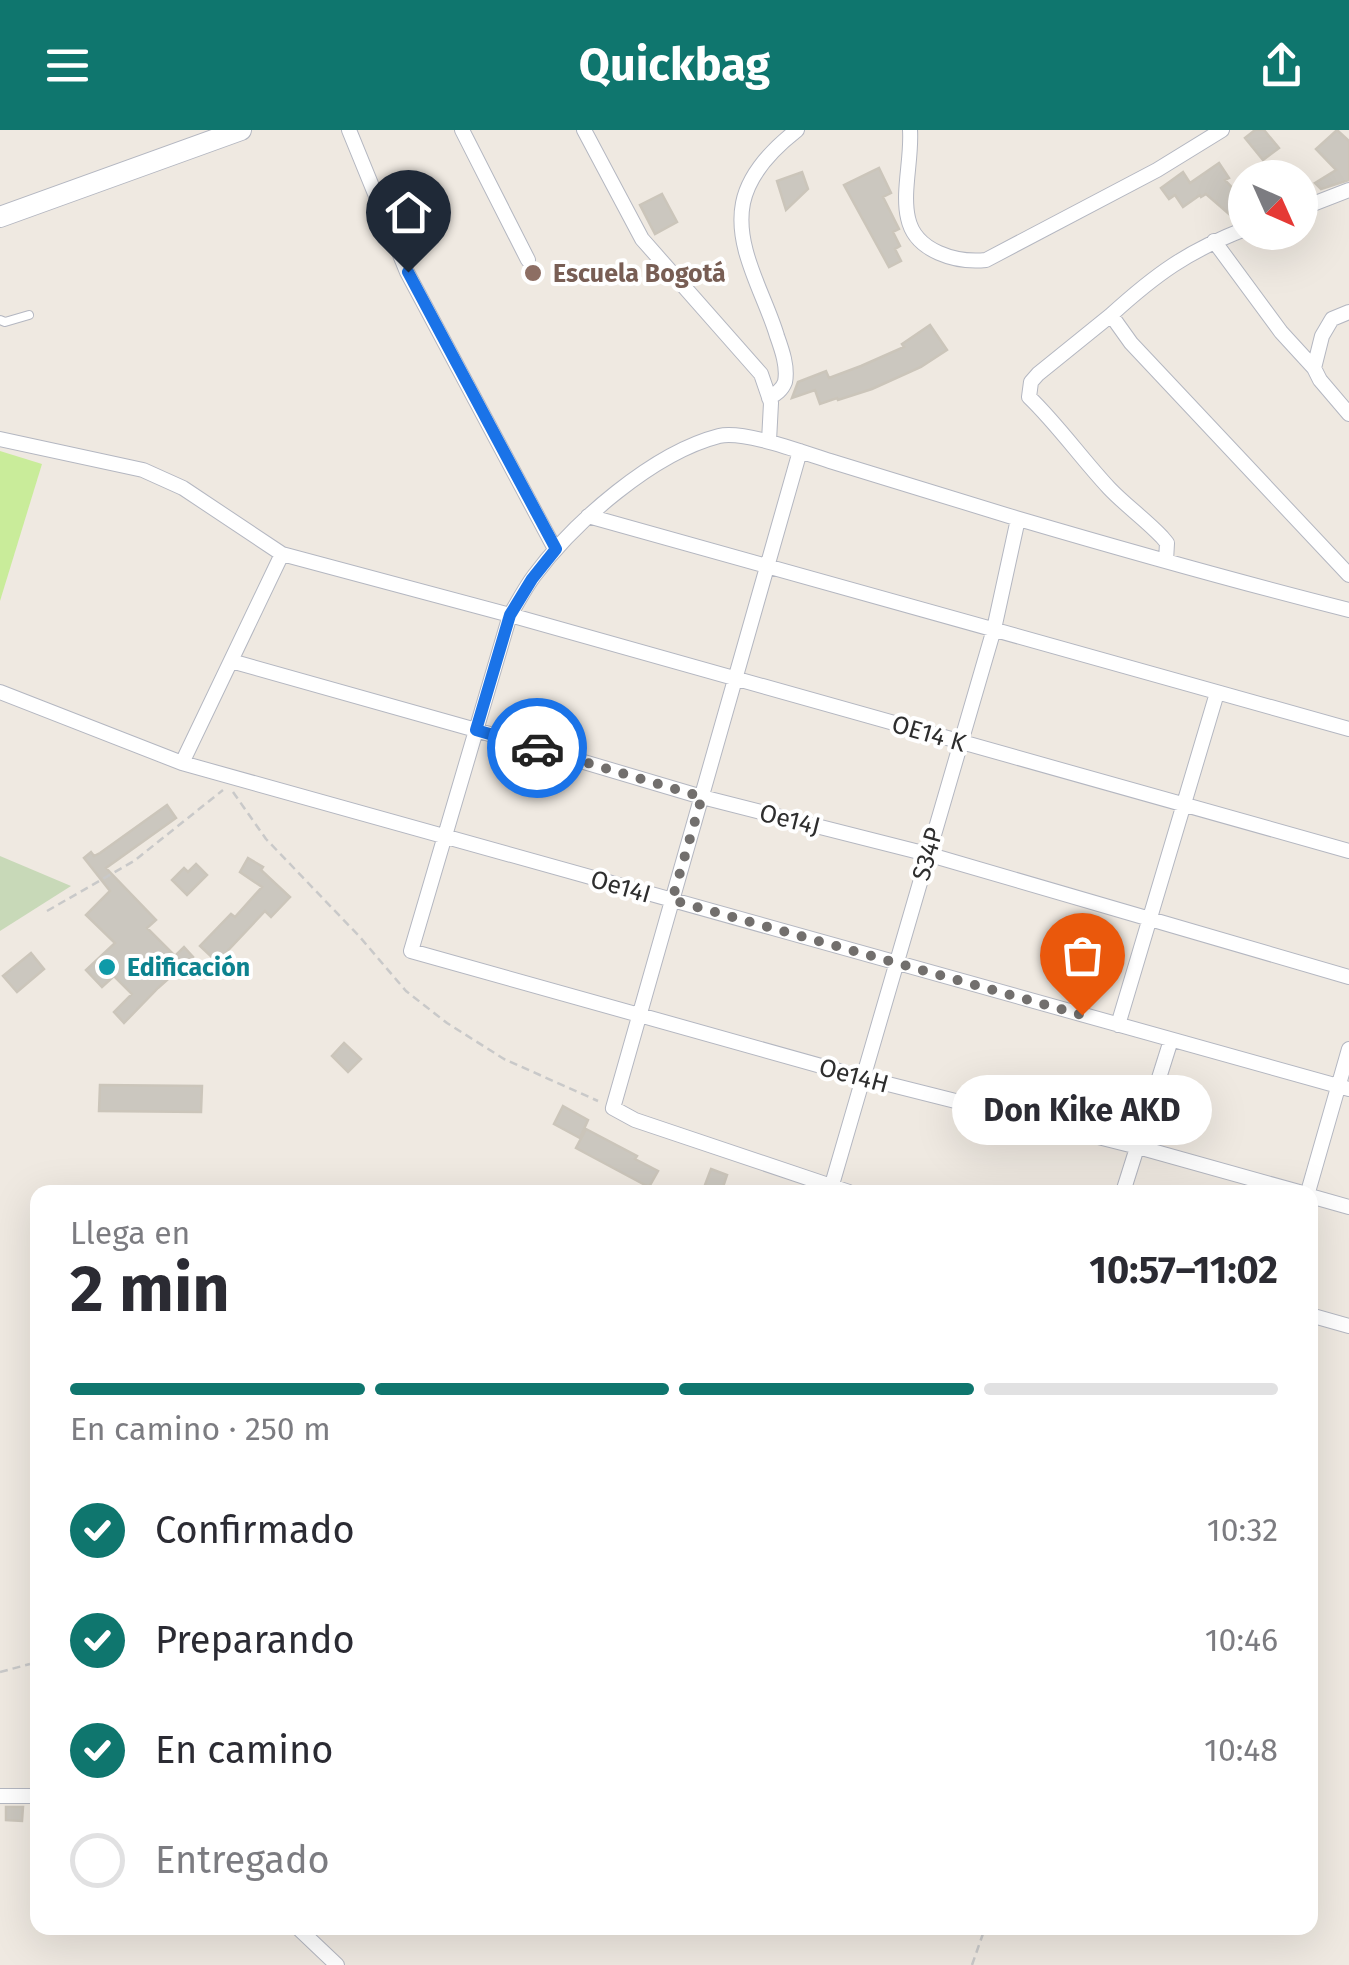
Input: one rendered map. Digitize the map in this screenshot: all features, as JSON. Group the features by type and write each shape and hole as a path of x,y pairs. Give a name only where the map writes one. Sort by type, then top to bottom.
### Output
{"street":[{"path":"0,217 241,130"},
{"path":"349,130 408,272 556,549"},
{"path":"462,130 528,260"},
{"path":"584,130 642,238 761,374 771,403 769,441"},
{"path":"769,398 779,392 784,382 784,356 744,243 742,206 750,183 764,162 797,130"},
{"path":"910,130 908,221 934,250 972,262 1002,252 1157,170 1205,134 1222,130"},
{"path":"1318,202 1349,190"},
{"path":"1166,561 1162,537 1111,490 1029,397 1031,382 1154,276 1177,260 1228,236"},
{"path":"1214,241 1281,332 1349,414"},
{"path":"1314,368 1322,336 1332,319 1349,312"},
{"path":"1111,315 1131,343 1349,574"},
{"path":"445,836 510,615 532,579 588,516 651,468 723,434 769,441 1018,519 1349,610"},
{"name":"OE14 K","path":"0,438 142,470 182,488 282,554 1349,851"},
{"path":"800,452 613,1108 635,1120 822,1185"},
{"path":"588,516 1349,729"},
{"name":"S34P","path":"832,1185 994,629 1018,519"},
{"path":"182,763 282,554"},
{"name":"Oe14J","path":"230,661 702,797 926,854 1349,977"},
{"name":"Oe14I","path":"0,692 182,763 1344,1088"},
{"path":"1118,1025 1216,693"},
{"path":"0,707 25,701"},
{"name":"Oe14H","path":"445,836 411,950 864,1078 1274,1185"},
{"path":"1125,1185 1171,1040"},
{"path":"1312,1185 1344,1088 1349,1050"},
{"path":"1318,1197 1349,1207"},
{"path":"1318,1316 1349,1326"},
{"path":"0,1796 30,1796"},
{"path":"306,1935 338,1965"}],"lane":[{"path":"0,320 29,315"}],"path":[{"path":"47,910 134,861 228,785 266,839 406,991 447,1023 504,1058 613,1108"},
{"path":"0,1672 30,1664"},
{"path":"972,1965 982,1935"}],"green space":[{"path":"0,451 42,464 0,601"},
{"path":"0,856 71,886 0,931"}],"building":[{"path":"1255,130 1264,130 1279,148 1263,160 1245,138"},
{"path":"1337,130 1349,141 1349,180 1321,189 1318,181 1336,170 1316,149"},
{"path":"1219,163 1228,176 1228,213 1206,194 1183,207 1175,195 1169,199 1161,188 1183,172 1190,183"},
{"path":"879,168 891,193 883,197 899,229 893,232 900,246 895,249 901,261 889,267 844,185"},
{"path":"802,172 808,189 786,210 777,181"},
{"path":"662,194 677,222 655,234 640,205"},
{"path":"930,325 947,350 921,367 838,400 820,404 815,390 792,398 798,382 826,371 829,378 861,366 904,347 902,344"},
{"path":"167,805 176,818 106,868 156,920 147,928 175,956 184,947 193,957 124,1023 114,1012 132,994 114,976 102,987 86,970 115,943 86,915 110,891 84,858 91,852 94,856 100,853"},
{"path":"248,858 263,867 261,870 290,897 271,917 265,911 217,962 200,946 231,914 235,917 262,887 240,872"},
{"path":"196,864 207,875 187,895 172,880 184,868 188,872"},
{"path":"31,953 44,969 17,992 3,976"},
{"path":"344,1043 361,1059 348,1072 332,1056"},
{"path":"100,1085 202,1086 201,1112 99,1111"},
{"path":"563,1106 588,1120 580,1138 554,1124"},
{"path":"586,1129 658,1171 650,1185 645,1185 576,1148"},
{"path":"711,1169 727,1175 724,1185 705,1185"},
{"path":"6,1807 23,1807 22,1821 6,1820"}],"way so far":[{"path":"537,748 702,797 672,900 1082,1015"}],"place":[{"name":"Escuela Bogotá","path":"533,273"},
{"name":"Edificación","path":"107,967"},
{"name":"Don Kike AKD","path":"1082,1015"}],"route":[{"path":"408,272 556,549 510,615 476,730 537,748"}]}
